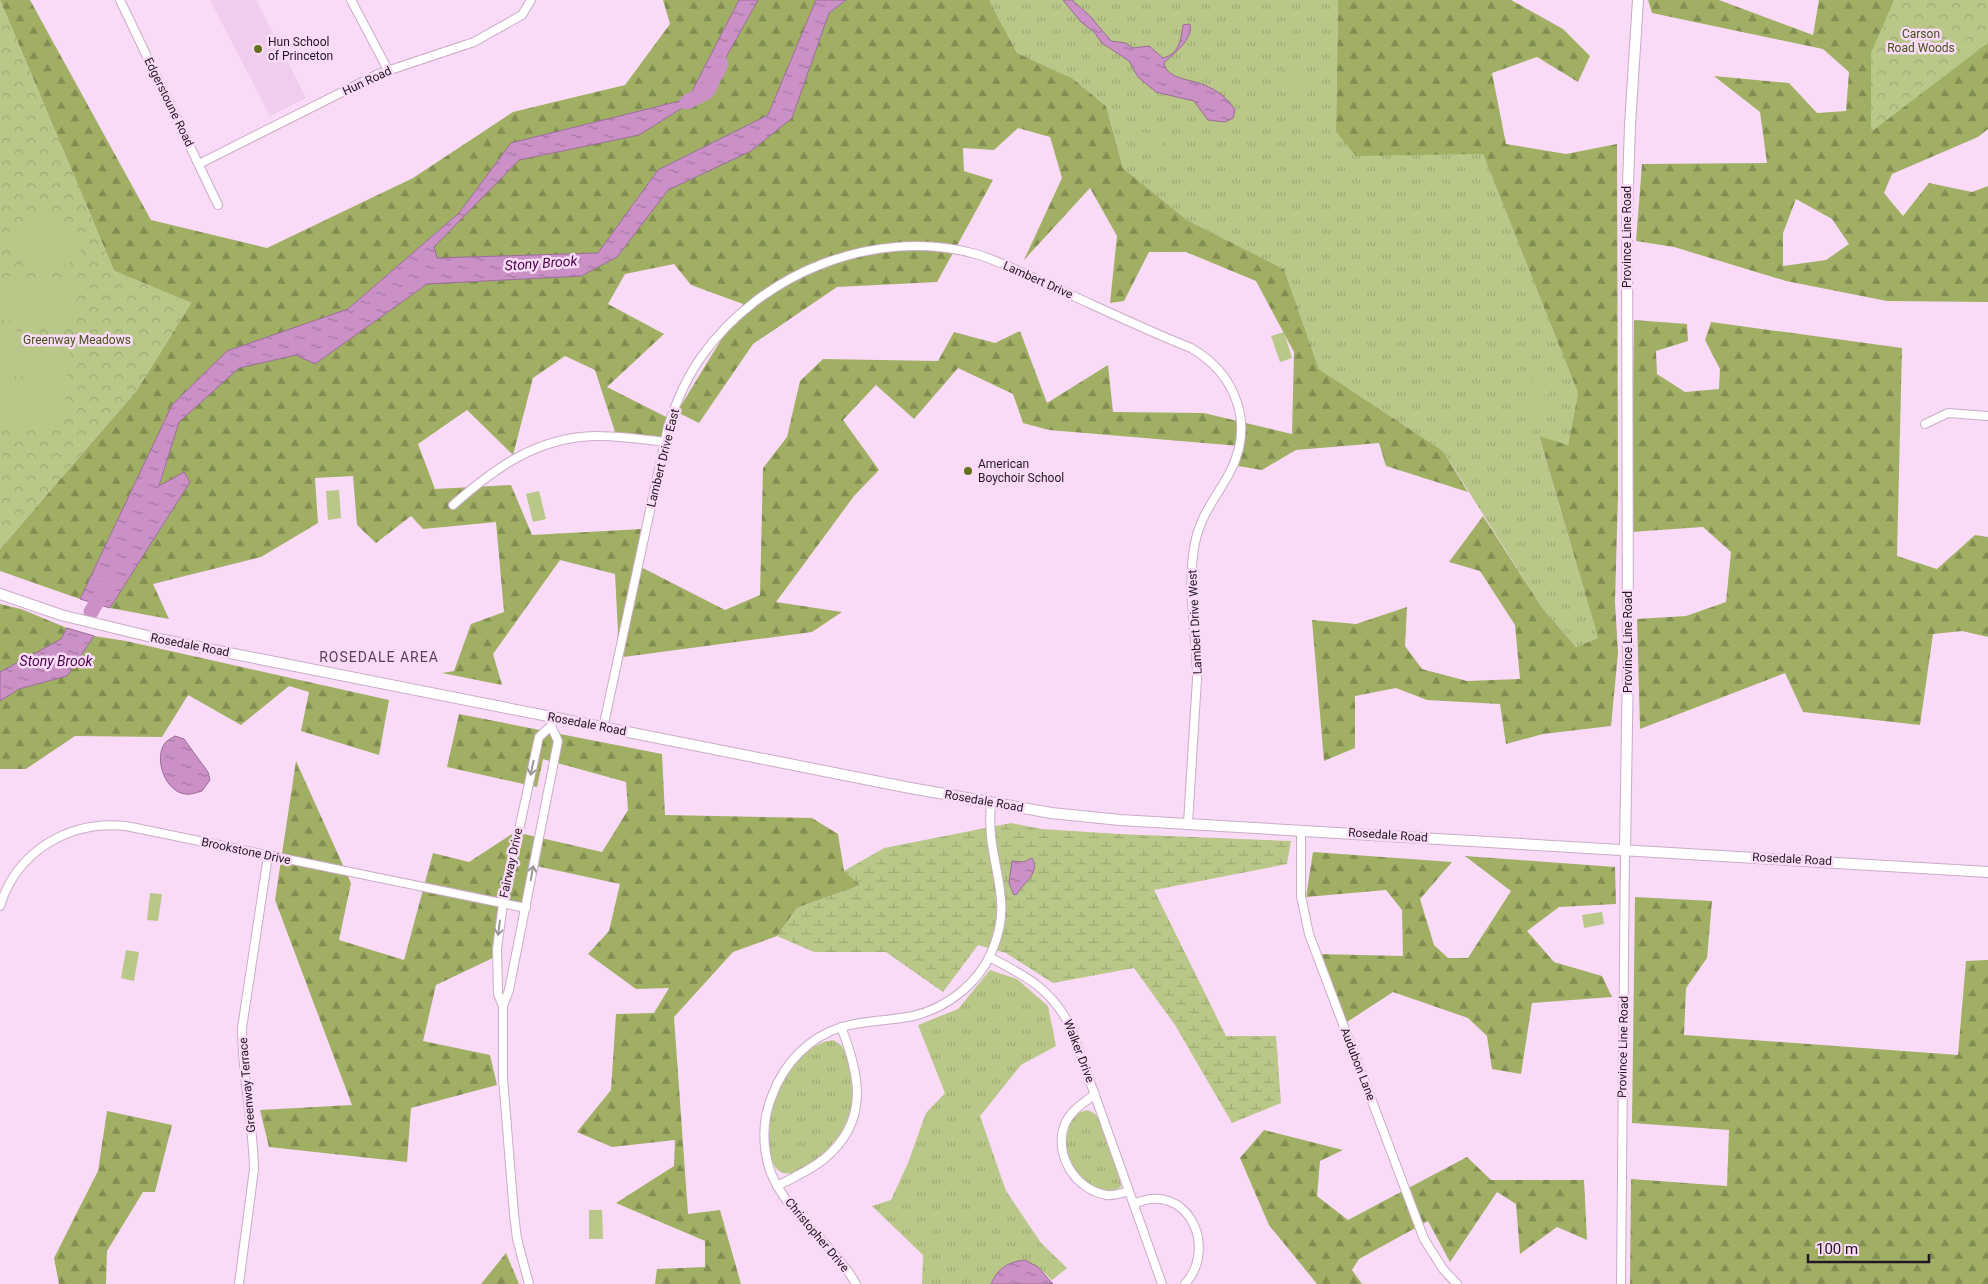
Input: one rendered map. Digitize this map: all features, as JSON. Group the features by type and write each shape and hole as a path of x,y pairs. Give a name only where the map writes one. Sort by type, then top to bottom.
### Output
{"street":[{"name":"Edgerstoune Road","path":"120,0 218,205"},
{"path":"351,0 388,70"},
{"name":"Hun Road","path":"199,164 388,70 474,42 522,15 531,0"},
{"name":"Province Line Road","path":"1621,1284 1628,665 1627,216 1630,125 1638,0"},
{"name":"Lambert Drive","path":"892,247 927,246 972,253 996,261 1176,342"},
{"name":"Lambert Drive East","path":"603,728 665,442 674,408 691,373 714,340 747,308 786,281 812,268 861,252 892,247"},
{"name":"Lambert Drive West","path":"1176,342 1201,354 1221,372 1234,394 1241,420 1241,434 1236,460 1204,514 1198,527 1193,552 1191,590 1197,679 1188,823"},
{"path":"1925,424 1948,413 1988,416"},
{"path":"453,505 481,481 508,462 537,448 555,442 593,436 612,436 665,442"},
{"name":"Rosedale Road","path":"0,594 106,627 552,722 603,728 991,802 1077,816 1988,872"},
{"name":"Fairway Drive","path":"503,1006 498,994 498,931 538,737 552,722 558,741 509,990 503,1006 502,1078 514,1214 518,1239 530,1284"},
{"name":"Christopher Drive","path":"856,1284 843,1264 792,1207 777,1186 767,1158 764,1142 766,1114 774,1089 784,1071 804,1048 817,1038 841,1027 914,1016 944,1004 969,985 989,957 998,935 1002,906 1001,890 991,837 991,802"},
{"name":"Brookstone Drive","path":"0,906 9,883 27,859 52,840 85,827 96,825 126,826 526,908"},
{"name":"Audubon Lane","path":"1301,830 1302,896 1309,934 1424,1239 1443,1270 1458,1284"},
{"name":"Greenway Terrace","path":"238,1284 254,1169 242,1048 242,1028 268,856"},
{"name":"Walker Drive","path":"989,957 1032,980 1056,1002 1071,1028 1162,1284"},
{"name":"Christopher Drive","path":"777,1186 825,1158 844,1136 851,1124 858,1084 851,1052 841,1027"},
{"name":"Walker Drive","path":"1095,1094 1076,1108 1066,1124 1062,1143 1067,1164 1080,1182 1098,1192 1114,1195 1129,1191"},
{"path":"1134,1204 1153,1199 1171,1202 1187,1214 1193,1223 1198,1234 1199,1258 1197,1267 1186,1284"}],"shaded area":[{"name":"Hun School of Princeton","path":"210,0 256,0 306,98 270,116"}],"green space":[{"path":"0,0 30,0 151,220 267,248 413,178 513,112 625,85 670,24 663,0 739,0 688,99 511,143 459,213 348,309 227,351 172,405 80,599 0,571 0,549 137,390 191,303 114,271"},
{"name":"Greenway Meadows","path":"0,0 114,271 191,303 137,390 0,549"},
{"path":"758,0 816,0 768,115 658,170 598,253 437,258 433,247 519,160 639,135 706,93"},
{"path":"846,0 990,0 1017,53 1072,78 1106,106 1123,168 1187,220 1284,269 1319,369 1443,451 1468,492 1386,466 1379,443 1296,450 1262,470 1232,465 1240,446 1049,430 1023,423 1013,394 958,368 914,419 876,385 843,420 879,470 854,496 776,602 842,612 812,632 616,658 618,631 615,574 560,560 493,654 502,685 442,673 454,671 471,624 504,612 496,522 423,529 411,516 376,543 357,525 353,476 315,478 318,523 261,557 153,584 169,619 110,608 190,482 159,487 179,422 239,368 296,355 315,364 427,284 581,276 617,257 668,190 751,151 792,118 829,13","holes":["1018,128 1050,137 1062,178 1024,260 1090,188 1117,236 1110,303 1124,301 1149,252 1186,252 1256,281 1294,352 1292,434 1204,413 1113,412 1108,365 1047,403 1020,331 995,343 954,332 938,361 823,359 800,381 787,437 763,468 760,595 725,610 635,564 642,529 532,535 511,485 435,489 418,444 467,410 513,455 533,378 565,356 595,370 615,432 667,441 674,421 607,387 664,334 608,304 625,274 674,264 691,285 743,304 677,412 699,423 753,344 837,287 937,282 993,180 964,171 963,148 994,150"]},
{"path":"990,0 1338,0 1336,132 1356,155 1483,154 1578,393 1568,445 1539,437 1598,638 1576,647 1543,609 1443,451 1319,369 1284,269 1187,220 1123,168 1106,106 1072,78 1017,53"},
{"path":"1338,0 1511,0 1563,29 1590,56 1578,82 1537,57 1492,73 1506,144 1566,154 1617,144 1618,495 1615,602 1618,653 1611,726 1543,734 1506,744 1500,704 1427,700 1396,688 1355,696 1355,748 1324,761 1312,620 1356,624 1407,607 1405,646 1422,669 1467,681 1520,679 1515,625 1480,571 1449,562 1483,516 1543,609 1576,647 1598,638 1539,436 1568,445 1578,393 1483,154 1356,156 1336,132"},
{"path":"1648,0 1719,0 1813,35 1819,0 1988,0 1988,129 1978,137 1892,174 1884,193 1903,216 1929,183 1972,192 1988,186 1988,302 1887,301 1786,281 1674,247 1636,241 1642,164 1767,163 1760,112 1714,76 1789,83 1817,113 1846,111 1849,72 1823,49 1652,13","holes":["1796,199 1832,219 1849,244 1826,260 1783,266 1783,233"]},
{"name":"Carson Road Woods","path":"1894,0 1988,0 1988,43 1871,132 1871,53"},
{"path":"1286,61 1296,66 1300,77 1311,88 1305,97 1296,102 1289,100 1291,86 1283,65"},
{"path":"1134,129 1146,133 1161,134 1164,148 1162,153 1153,153 1143,149 1130,139 1129,131"},
{"path":"43,211 58,213 81,252 71,262 49,270 27,264 18,256 12,246 8,233"},
{"path":"5,276 79,285 73,329 0,320"},
{"path":"1634,320 1687,324 1688,341 1656,351 1657,374 1685,392 1719,389 1720,369 1705,340 1711,322 1902,348 1897,556 1937,569 1975,535 1988,537 1988,637 1962,631 1933,634 1920,725 1803,712 1785,673 1640,729 1637,619 1686,616 1726,602 1731,552 1703,527 1631,532"},
{"path":"0,329 72,338 67,382 0,374"},
{"path":"1284,332 1292,358 1280,362 1271,336"},
{"path":"1536,377 1547,381 1550,390 1548,396 1541,403 1538,416 1533,418 1526,413 1524,408 1526,401 1533,393 1533,381"},
{"path":"0,379 67,387 61,431 0,424"},
{"path":"339,490 341,518 328,520 326,491"},
{"path":"539,491 546,519 533,522 526,494"},
{"path":"0,604 21,609 67,628 61,639 0,672"},
{"path":"94,636 126,641 389,700 379,755 301,731 309,692 289,686 241,725 188,695 162,737 75,736 26,769 0,769 0,701 19,689 67,676"},
{"path":"459,714 662,754 665,815 812,818 838,834 844,871 861,885 797,908 777,936 733,952 674,1017 688,1214 720,1210 741,1284 655,1284 657,1269 705,1267 705,1241 616,1203 674,1166 675,1140 612,1147 577,1132 611,1090 616,1014 654,1013 669,988 636,989 588,954 609,931 620,884 536,866 525,911 500,906 495,957 436,985 423,1041 490,1055 497,1085 411,1108 407,1162 269,1147 260,1110 352,1105 275,900 296,761 351,883 339,940 404,960 433,853 469,862 515,832 602,852 628,810 626,782 543,759 537,787 447,767"},
{"path":"1011,823 1042,829 1119,834 1291,841 1287,864 1154,890 1226,1036 1276,1036 1281,1103 1232,1123 1175,1025 1134,968 1053,983 1006,953 978,945 943,992 886,952 814,952 777,936 797,908 861,885 844,871 884,848"},
{"path":"1313,852 1452,862 1420,899 1434,945 1448,958 1468,958 1511,891 1465,856 1615,867 1616,904 1559,907 1527,931 1554,962 1602,976 1612,997 1532,1003 1521,1074 1492,1069 1487,1036 1468,1018 1393,992 1347,1022 1330,993 1316,954 1403,956 1402,910 1386,890 1306,897"},
{"path":"150,893 162,894 158,921 147,920"},
{"path":"1635,897 1712,901 1707,958 1686,988 1684,1035 1958,1055 1966,961 1988,960 1988,1284 1630,1284 1631,1179 1727,1186 1729,1130 1632,1123"},
{"path":"1602,912 1604,924 1584,928 1582,915"},
{"path":"126,950 139,952 134,981 121,978"},
{"path":"990,970 1017,979 1048,1006 1056,1046 1021,1065 980,1116 1006,1191 1041,1243 1067,1268 1052,1280 1038,1267 1025,1261 993,1279 991,1284 922,1284 923,1255 872,1206 891,1200 908,1163 926,1113 945,1093 918,1025 958,1009"},
{"path":"833,1040 845,1051 853,1075 853,1098 847,1120 830,1147 819,1157 808,1166 796,1172 786,1173 777,1169 771,1157 768,1140 773,1104 780,1086 790,1069 802,1055 817,1045"},
{"path":"1088,1110 1095,1114 1098,1119 1113,1158 1121,1187 1113,1190 1106,1191 1090,1186 1078,1175 1069,1161 1066,1144 1069,1127 1076,1116"},
{"path":"107,1111 172,1125 155,1192 143,1192 107,1251 106,1284 59,1284 54,1258 98,1171"},
{"path":"1264,1130 1343,1150 1320,1161 1317,1196 1348,1220 1467,1157 1491,1180 1584,1180 1587,1240 1557,1227 1520,1254 1516,1204 1497,1192 1450,1262 1428,1221 1359,1259 1352,1270 1362,1284 1317,1284 1269,1225 1240,1158"},
{"path":"589,1210 602,1210 603,1239 589,1239"},
{"path":"506,1253 519,1284 481,1284"}],"water":[{"path":"739,0 758,0 706,93 639,135 519,160 434,247 437,258 598,253 658,170 768,115 816,0 846,0 829,13 792,118 751,151 668,190 617,257 581,276 427,284 315,364 296,355 239,368 179,422 159,486 184,472 190,482 110,608 80,599 172,405 227,351 348,309 459,213 511,143 688,99"},
{"path":"1063,0 1072,0 1090,16 1111,41 1125,43 1133,48 1149,46 1163,58 1173,53 1179,45 1183,25 1190,24 1189,35 1186,41 1164,63 1166,69 1175,76 1204,85 1222,95 1235,110 1233,118 1225,122 1208,120 1194,101 1156,92 1138,77 1129,61 1102,43"},
{"name":"Stony Brook","path":"67,628 94,636 67,676 19,689 0,701 0,672 61,639"},
{"path":"175,736 184,739 208,772 210,780 202,791 186,794 179,792 167,782 160,758 166,742"},
{"path":"1032,858 1034,863 1033,873 1017,894 1014,895 1009,883 1012,861 1024,862"},
{"path":"1025,1260 1038,1267 1053,1284 991,1284 1004,1267 1014,1262"}],"waterway":[{"name":"Stony Brook","path":"687,102 707,92 721,64"},
{"name":"Stony Brook","path":"91,612 105,588"}],"place":[{"name":"Hun School of Princeton","path":"258,49"},
{"name":"American Boychoir School","path":"968,471"}],"district":[{"name":"ROSEDALE AREA","path":"379,657"}]}
